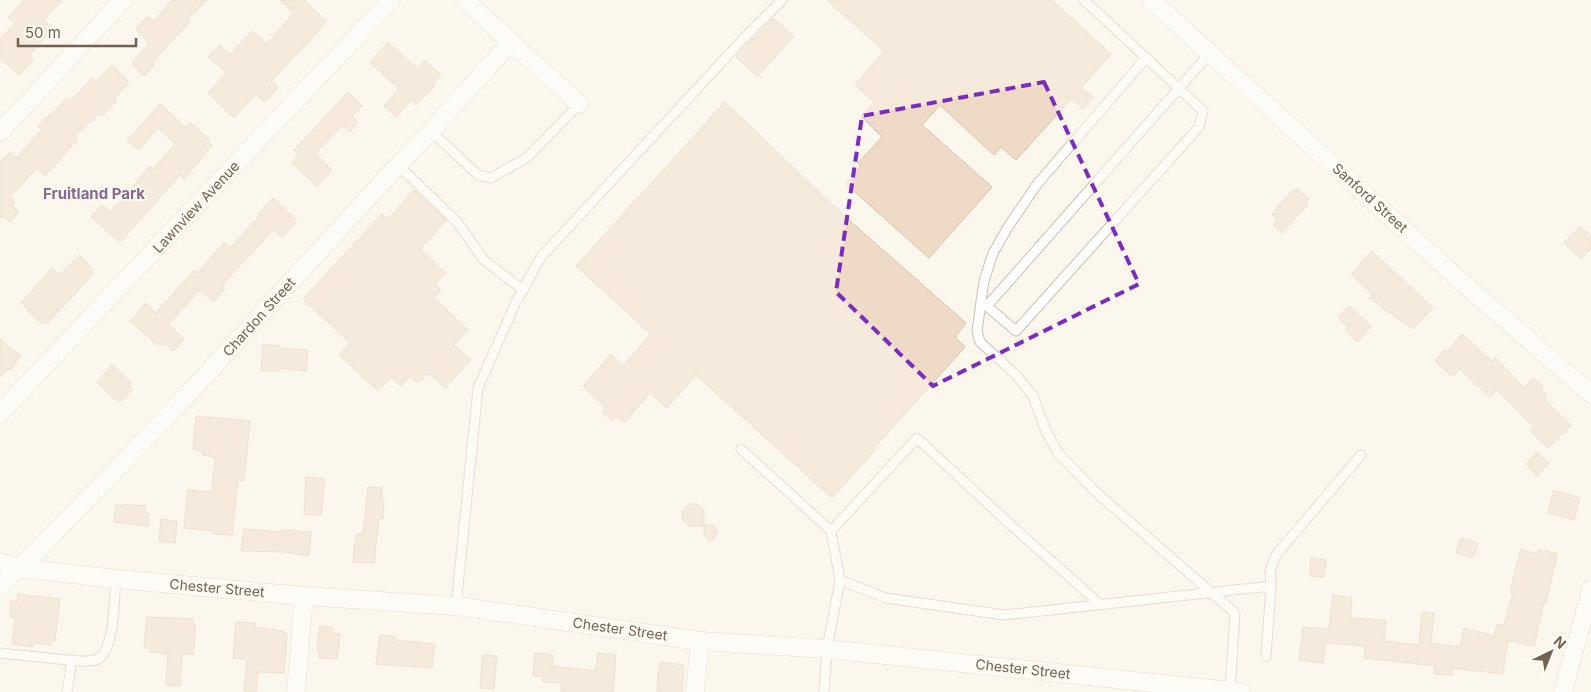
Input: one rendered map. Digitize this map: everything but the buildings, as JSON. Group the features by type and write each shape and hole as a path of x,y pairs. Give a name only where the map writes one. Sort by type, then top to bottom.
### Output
{"street":[{"path":"0,132 123,0"},
{"name":"Lawnview Avenue","path":"0,413 391,0"},
{"path":"465,0 579,104"},
{"name":"Sanford Street","path":"1151,0 1464,284 1591,394"},
{"name":"Chardon Street","path":"0,584 19,568 181,402 510,43"},
{"name":"Chester Street","path":"0,562 19,568 116,579 304,596 456,606 700,641 827,649 1236,692"},
{"path":"1563,692 1591,589"},
{"path":"296,692 304,596"},
{"path":"695,692 700,641"}],"lane":[{"path":"456,606 478,388 523,290 541,257 744,38 782,0"},
{"path":"984,304 1016,331 1199,127 1203,111 1084,0"},
{"path":"984,304 1210,53"},
{"path":"1146,58 1038,183 1024,202 993,254 984,281 984,304 978,332 980,342 1016,375 1033,396 1046,431 1058,453 1098,494 1235,613 1236,692"},
{"path":"431,131 478,175 491,178 528,157 579,104"},
{"path":"398,165 458,222 484,260 523,290"},
{"path":"831,531 917,438 1101,605"},
{"path":"741,449 831,531 840,580 827,649 824,692"},
{"path":"1266,656 1271,586 1270,571 1276,555 1361,455"},
{"path":"0,653 72,660 91,661 98,659 108,648 116,579"},
{"path":"840,580 886,598 1004,615 1271,586"},
{"path":"67,692 72,660"}],"highlighted area":[{"path":"1044,82 1139,284 933,386 836,292 862,116"}],"district":[{"name":"Fruitland Park","path":"94,194"}]}
